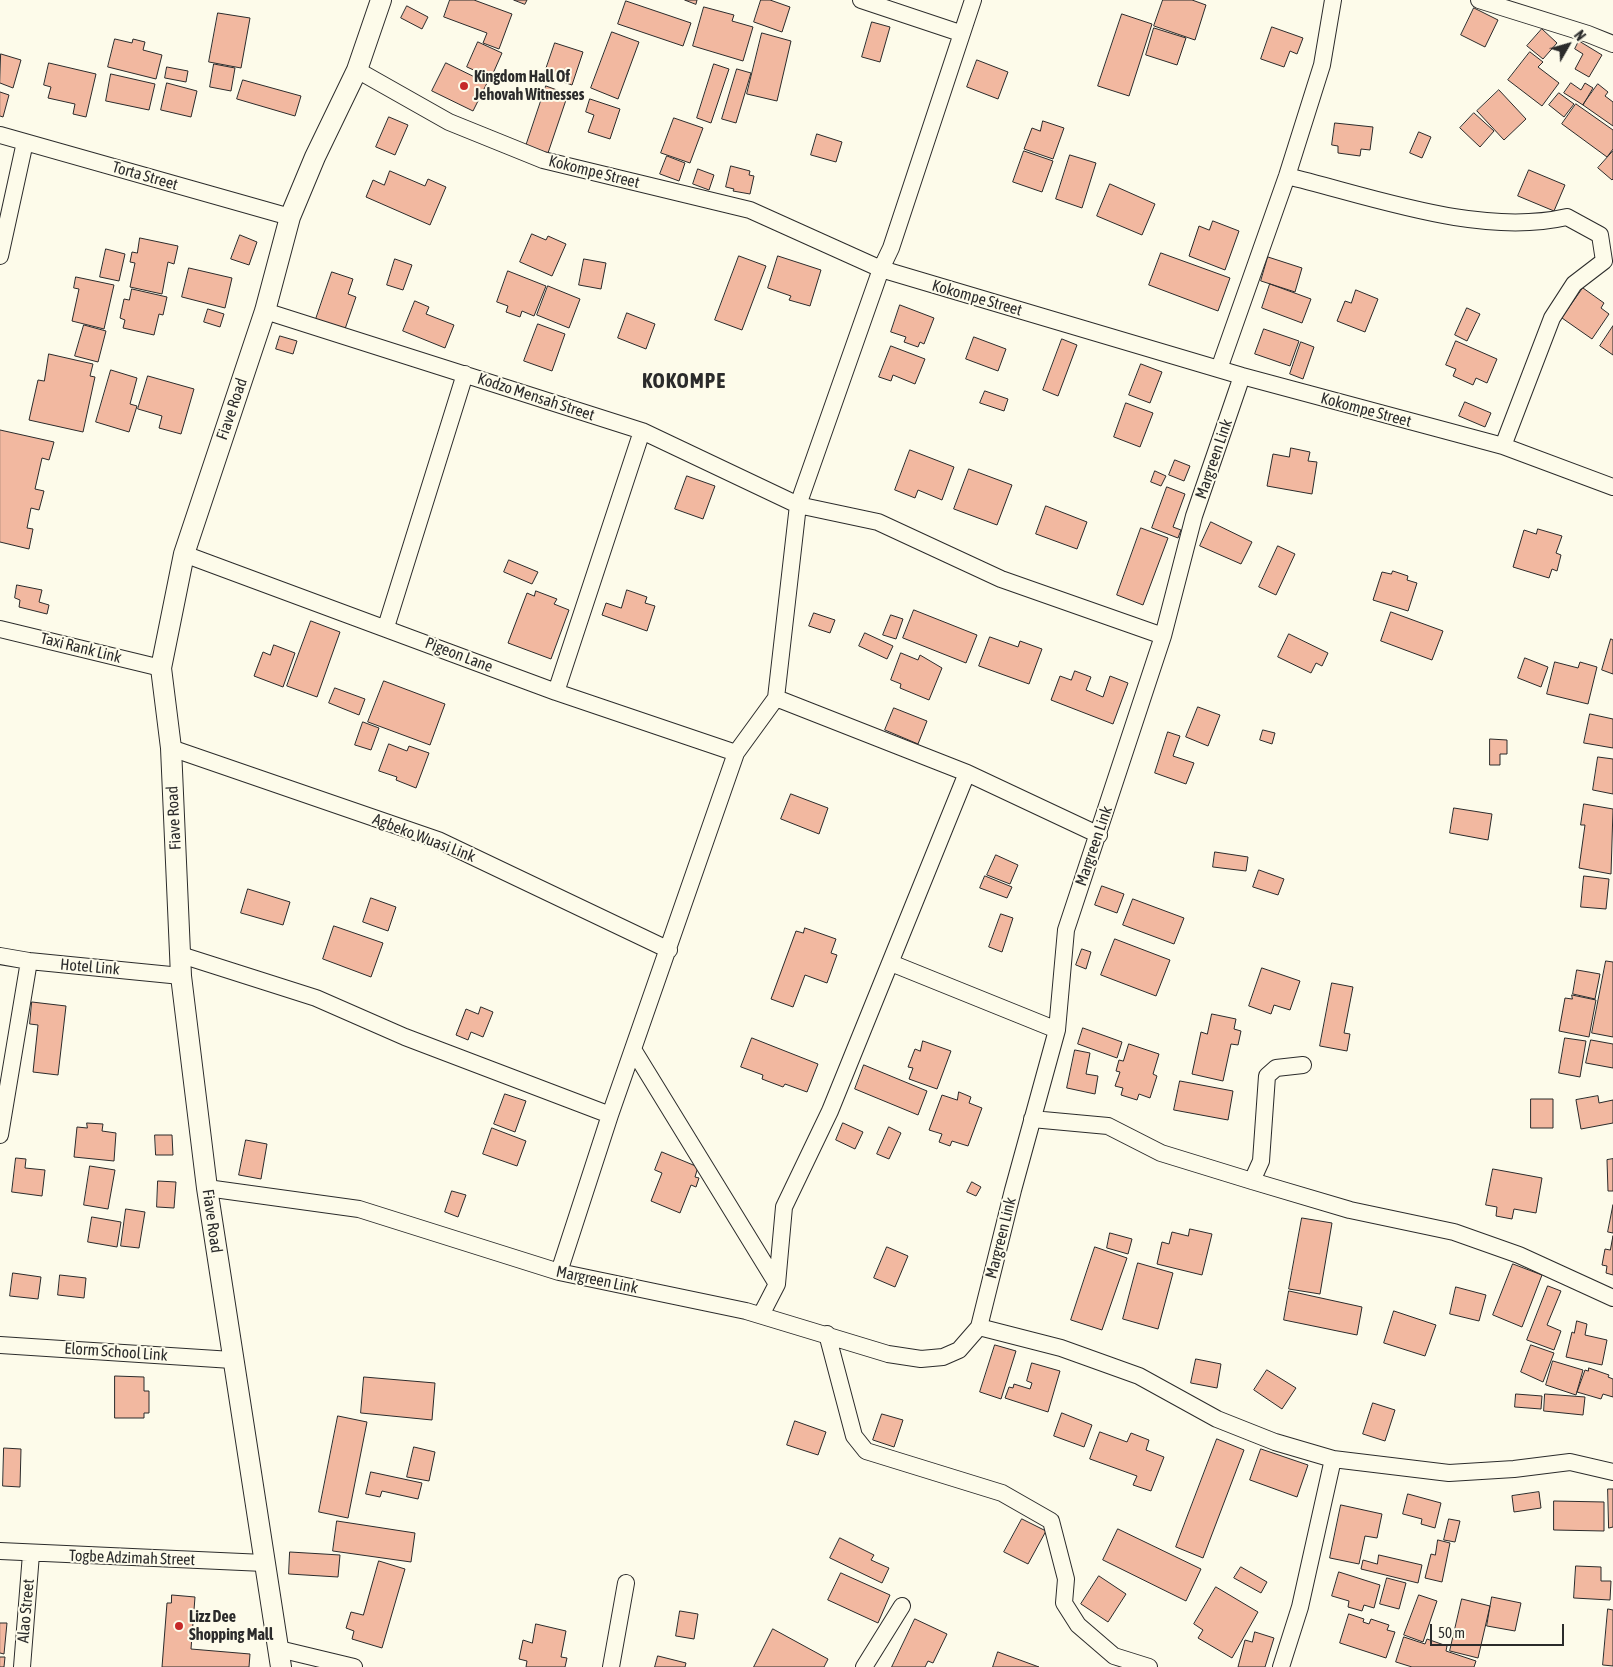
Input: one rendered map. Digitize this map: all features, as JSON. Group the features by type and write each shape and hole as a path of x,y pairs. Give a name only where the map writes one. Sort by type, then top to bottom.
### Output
{"street":[{"name":"Fiave Road","path":"280,1658 232,1360 207,1188 181,976 170,748 161,668 184,554 265,311 290,218 315,157 357,70 381,0"},
{"path":"861,0 960,33"},
{"path":"558,1272 610,1115 634,1051 736,753 776,698 798,505 881,269 891,248 960,33 973,0"},
{"path":"1219,369 1287,176 1322,65 1333,0"},
{"path":"1480,0 1588,34 1613,44"},
{"name":"Kokompe Street","path":"357,70 449,122 543,160 750,210 881,269 1242,376 1503,446 1613,487"},
{"name":"Torta Street","path":"0,135 290,218"},
{"path":"0,256 24,142"},
{"path":"1287,176 1446,216 1480,221 1545,222 1567,217 1600,235 1604,261 1574,284 1552,318 1503,446"},
{"name":"Kodzo Mensah Street","path":"265,311 642,431 798,505 878,522 1001,579 1163,636"},
{"path":"386,628 465,374"},
{"name":"Margreen Link","path":"207,1188 358,1209 558,1272 761,1315 888,1354 921,1359 943,1357 958,1350 979,1326 1056,1030 1066,930 1163,636 1194,516 1242,376"},
{"path":"556,692 642,431"},
{"name":"Pigeon Lane","path":"184,554 556,692 736,753"},
{"name":"Taxi Rank Link","path":"0,629 161,668"},
{"path":"776,698 967,773 1099,834"},
{"name":"Agbeko Wuasi Link","path":"170,748 438,840 669,950"},
{"path":"761,1315 777,1284 784,1207 830,1111 967,773"},
{"path":"181,955 316,998 405,1037 610,1115"},
{"name":"Hotel Link","path":"0,956 29,961 181,976"},
{"path":"0,1135 29,961"},
{"path":"891,964 1056,1030"},
{"path":"634,1051 777,1284"},
{"path":"1252,1181 1261,1162 1267,1076 1276,1068 1303,1065"},
{"path":"1032,1120 1108,1126 1161,1153 1252,1181 1350,1210 1454,1232 1519,1255 1613,1298"},
{"path":"979,1326 1061,1348 1130,1373 1217,1419 1275,1442 1333,1459 1449,1472 1514,1469 1570,1462 1613,1472"},
{"path":"827,1334 854,1436 866,1451 1002,1493 1052,1521 1066,1578 1064,1603 1078,1625 1111,1661 1148,1667"},
{"name":"Elorm School Link","path":"0,1345 232,1360"},
{"path":"1281,1667 1300,1607 1333,1459"},
{"name":"Togbe Adzimah Street","path":"0,1551 264,1564"},
{"name":"Alao Street","path":"22,1667 31,1554"},
{"path":"611,1667 626,1583"},
{"path":"864,1667 902,1606"},
{"path":"280,1658 354,1667"}],"building":[{"path":"450,0 474,0 512,14 499,49 483,43 487,33 444,17"},
{"path":"514,0 527,0 525,4"},
{"path":"685,0 697,0 696,4"},
{"path":"761,0 770,0 790,7 782,32 754,22"},
{"path":"1163,0 1192,0 1206,5 1195,40 1154,26"},
{"path":"626,1 691,23 683,46 618,24"},
{"path":"407,6 428,17 422,29 401,18"},
{"path":"704,7 734,15 732,21 753,27 743,61 693,46"},
{"path":"1474,8 1498,20 1485,47 1461,35"},
{"path":"218,13 250,18 241,68 209,62"},
{"path":"1122,14 1152,24 1129,96 1098,86"},
{"path":"872,22 890,27 880,62 862,57"},
{"path":"1272,27 1303,38 1297,54 1290,51 1284,67 1261,59"},
{"path":"1154,28 1186,38 1177,65 1146,55"},
{"path":"1542,29 1557,43 1543,59 1527,46"},
{"path":"612,32 639,42 618,99 591,88"},
{"path":"762,33 791,41 777,101 747,94"},
{"path":"115,39 132,43 133,39 145,42 143,50 162,55 156,79 108,67"},
{"path":"1579,41 1602,55 1589,77 1575,69 1583,54 1575,49"},
{"path":"478,42 502,53 491,78 467,67"},
{"path":"555,43 583,52 572,85 544,75"},
{"path":"1530,52 1543,62 1538,67 1559,83 1542,106 1508,80"},
{"path":"1,54 21,60 13,88 0,83"},
{"path":"977,60 1008,72 998,99 967,87"},
{"path":"49,63 96,74 86,117 73,114 75,104 48,98 51,87 44,85"},
{"path":"446,63 487,83 473,111 432,91"},
{"path":"214,64 235,68 231,91 210,87"},
{"path":"714,64 729,69 711,123 697,118"},
{"path":"167,67 188,71 186,82 165,78"},
{"path":"737,69 751,73 736,123 722,119"},
{"path":"111,74 155,84 149,110 106,101"},
{"path":"243,80 301,96 295,116 237,99"},
{"path":"167,83 197,91 191,117 161,110"},
{"path":"1571,83 1581,90 1585,83 1593,88 1583,105 1564,93"},
{"path":"1598,84 1608,92 1605,96 1613,102 1613,126 1583,105"},
{"path":"546,86 568,94 548,153 526,146"},
{"path":"1499,90 1526,119 1504,140 1477,111"},
{"path":"0,92 9,95 3,117 0,116"},
{"path":"1559,93 1574,104 1564,117 1549,105"},
{"path":"590,99 620,109 610,139 588,132 594,115 586,112"},
{"path":"1576,104 1613,130 1613,149 1607,157 1562,124"},
{"path":"1474,113 1494,131 1480,147 1460,128"},
{"path":"389,117 408,125 395,155 376,147"},
{"path":"674,118 703,128 690,163 661,153"},
{"path":"1043,121 1064,128 1053,159 1024,149 1032,128 1040,131"},
{"path":"1335,123 1373,127 1370,150 1361,149 1360,156 1338,153 1338,146 1332,145"},
{"path":"1419,132 1431,137 1422,158 1410,153"},
{"path":"817,134 842,142 836,162 811,155"},
{"path":"1024,151 1053,161 1042,192 1013,182"},
{"path":"1613,151 1613,179 1612,180 1598,168"},
{"path":"1070,155 1096,163 1082,208 1056,199"},
{"path":"667,156 685,163 679,181 660,174"},
{"path":"731,166 750,171 749,175 754,176 750,194 733,191 734,189 726,187"},
{"path":"698,169 714,175 709,190 693,184"},
{"path":"1529,170 1565,185 1554,211 1518,196"},
{"path":"390,171 425,186 428,179 446,187 430,225 366,197 373,180 384,185"},
{"path":"1110,184 1155,204 1142,235 1097,216"},
{"path":"1213,221 1239,231 1225,270 1189,256 1199,226 1209,230"},
{"path":"532,234 546,240 548,236 566,244 552,276 520,262"},
{"path":"240,235 257,242 249,265 231,259"},
{"path":"140,238 178,246 174,264 168,262 162,294 130,287 135,263 130,262 132,252 137,253"},
{"path":"106,249 125,254 119,281 100,277"},
{"path":"1161,253 1230,278 1218,311 1149,285"},
{"path":"739,256 766,266 742,330 715,320"},
{"path":"778,256 821,270 810,306 789,300 791,296 768,288"},
{"path":"1268,257 1302,268 1295,292 1261,281"},
{"path":"395,259 412,265 403,290 387,285"},
{"path":"584,259 606,263 601,289 579,285"},
{"path":"189,268 232,278 225,308 182,297"},
{"path":"508,271 546,286 534,316 522,311 520,317 506,312 508,306 497,302"},
{"path":"332,272 353,279 348,294 356,297 345,329 316,319"},
{"path":"76,277 114,285 104,329 72,321 79,289 74,288"},
{"path":"1270,284 1311,299 1302,323 1262,308"},
{"path":"548,286 580,299 569,328 537,315"},
{"path":"1583,288 1604,303 1601,308 1609,314 1592,339 1562,318"},
{"path":"132,289 167,297 163,315 159,314 154,335 123,328 125,320 120,318 124,299 129,300"},
{"path":"1356,290 1378,299 1365,332 1337,321 1345,301 1351,303"},
{"path":"415,301 429,307 426,314 454,325 445,348 403,331"},
{"path":"900,305 934,318 924,344 920,342 918,347 904,342 906,337 891,332"},
{"path":"1467,308 1480,314 1467,341 1455,335"},
{"path":"208,309 224,314 220,327 204,322"},
{"path":"627,313 655,324 646,349 618,338"},
{"path":"538,324 565,334 552,371 524,361"},
{"path":"84,325 106,331 98,362 75,356"},
{"path":"1613,326 1613,355 1600,346"},
{"path":"1264,329 1299,341 1290,366 1255,354"},
{"path":"280,336 297,341 293,354 276,349"},
{"path":"974,337 1006,349 998,371 966,359"},
{"path":"1062,339 1077,345 1058,396 1043,390"},
{"path":"1456,341 1497,359 1487,383 1476,378 1473,385 1453,376 1456,369 1446,365"},
{"path":"1301,342 1314,347 1303,379 1290,374"},
{"path":"891,346 925,359 915,384 893,375 891,381 879,377"},
{"path":"49,354 93,364 90,376 95,377 83,432 29,420 38,380 44,381"},
{"path":"1141,364 1162,372 1150,403 1129,395"},
{"path":"111,370 137,378 130,404 137,406 129,432 96,422"},
{"path":"148,376 194,389 181,434 159,428 162,416 138,409"},
{"path":"985,391 1008,399 1004,411 980,403"},
{"path":"1465,402 1491,413 1485,427 1459,416"},
{"path":"1126,403 1153,413 1140,447 1114,437"},
{"path":"0,430 54,442 49,460 42,458 35,489 44,491 39,510 31,508 27,528 33,529 29,549 0,542"},
{"path":"1291,448 1310,452 1308,461 1317,462 1312,494 1267,486 1273,454 1289,457"},
{"path":"910,450 954,467 942,500 918,490 915,498 895,490"},
{"path":"1175,460 1190,466 1184,481 1169,475"},
{"path":"969,469 1012,485 997,525 954,509"},
{"path":"1155,471 1166,476 1161,486 1151,482"},
{"path":"687,476 715,486 703,519 675,509"},
{"path":"1167,487 1185,494 1173,527 1181,530 1178,538 1152,528"},
{"path":"1046,506 1087,522 1077,549 1036,534"},
{"path":"1211,522 1252,542 1241,564 1200,546"},
{"path":"1141,528 1168,538 1143,605 1117,595"},
{"path":"1538,529 1562,536 1556,553 1561,555 1557,571 1552,569 1549,578 1513,567 1524,530 1536,534"},
{"path":"1278,546 1295,554 1276,595 1259,587"},
{"path":"509,560 538,572 532,584 504,572"},
{"path":"1393,571 1408,576 1407,580 1417,583 1408,611 1373,600 1382,572 1391,574"},
{"path":"17,585 42,590 39,602 49,605 47,614 19,607 20,600 15,598"},
{"path":"627,590 647,597 645,603 655,606 647,631 602,615 606,603 621,608"},
{"path":"536,591 557,599 554,604 569,610 551,659 508,643 527,593 534,596"},
{"path":"914,610 977,635 966,663 903,638"},
{"path":"1391,612 1443,631 1432,660 1381,641"},
{"path":"814,613 835,620 830,633 809,626"},
{"path":"891,615 903,619 896,639 883,635"},
{"path":"311,621 340,632 317,697 287,686"},
{"path":"865,633 893,646 887,659 859,646"},
{"path":"1289,634 1328,653 1322,666 1316,663 1311,673 1278,657"},
{"path":"990,637 1018,647 1020,641 1042,649 1029,684 979,666"},
{"path":"1611,639 1613,640 1613,674 1602,670"},
{"path":"274,645 295,653 283,687 254,676 263,652 270,655"},
{"path":"901,653 918,660 920,655 942,668 929,700 900,688 901,684 891,680"},
{"path":"1525,658 1548,667 1541,687 1518,678"},
{"path":"1555,662 1578,668 1580,662 1597,667 1588,704 1547,694"},
{"path":"1075,671 1091,677 1086,690 1103,697 1110,676 1128,683 1113,724 1051,700 1060,676 1071,680"},
{"path":"384,681 445,704 430,745 368,722"},
{"path":"335,688 365,699 359,715 329,703"},
{"path":"1198,707 1220,715 1208,746 1186,737"},
{"path":"894,708 927,721 918,744 885,730"},
{"path":"1590,714 1613,719 1613,748 1584,743"},
{"path":"363,722 379,728 371,750 355,745"},
{"path":"1263,730 1275,733 1272,744 1260,740"},
{"path":"1168,732 1180,736 1173,756 1194,763 1186,784 1155,773"},
{"path":"1490,739 1507,740 1507,754 1500,754 1500,765 1490,765"},
{"path":"389,744 407,751 409,746 429,753 416,788 396,780 397,777 379,771"},
{"path":"1598,757 1613,759 1613,794 1593,790"},
{"path":"791,794 828,808 819,834 781,819"},
{"path":"1584,804 1613,809 1611,874 1579,868 1585,825 1581,825"},
{"path":"1454,808 1492,814 1488,840 1450,833"},
{"path":"1215,852 1248,857 1246,871 1213,867"},
{"path":"996,855 1018,865 1010,884 987,875"},
{"path":"1259,870 1284,879 1278,895 1253,887"},
{"path":"985,876 1012,887 1007,898 980,888"},
{"path":"1584,876 1609,879 1606,909 1581,907"},
{"path":"1102,886 1124,894 1117,913 1095,905"},
{"path":"248,889 290,902 283,925 241,913"},
{"path":"371,898 396,907 388,931 363,922"},
{"path":"1133,899 1184,918 1174,944 1123,925"},
{"path":"1001,914 1013,918 1002,952 989,947"},
{"path":"334,926 383,943 371,977 323,959"},
{"path":"805,928 836,939 831,953 837,955 827,983 805,975 793,1007 771,999 796,931 803,933"},
{"path":"1115,939 1170,960 1156,996 1101,975"},
{"path":"1082,949 1091,952 1086,969 1076,965"},
{"path":"1606,961 1613,962 1613,1037 1592,1033"},
{"path":"1262,968 1300,981 1290,1010 1274,1005 1271,1014 1249,1006"},
{"path":"1577,970 1600,974 1595,999 1573,994"},
{"path":"1332,983 1353,987 1344,1033 1350,1034 1347,1051 1320,1046"},
{"path":"1572,995 1596,1000 1589,1037 1559,1031 1565,998 1572,999"},
{"path":"32,1002 66,1006 58,1075 33,1072 38,1025 30,1024"},
{"path":"481,1007 493,1012 483,1037 471,1032 468,1040 456,1035 466,1009 478,1014"},
{"path":"1212,1014 1236,1019 1234,1029 1241,1031 1238,1045 1231,1044 1223,1081 1192,1074 1201,1032 1207,1034"},
{"path":"1083,1028 1122,1042 1117,1058 1078,1044"},
{"path":"752,1038 818,1064 807,1092 785,1084 783,1087 762,1079 763,1075 741,1067"},
{"path":"1565,1038 1586,1041 1580,1077 1559,1073"},
{"path":"1591,1040 1613,1044 1613,1068 1586,1063"},
{"path":"923,1041 951,1051 937,1089 909,1079 913,1068 908,1067 915,1049 920,1051"},
{"path":"1129,1044 1159,1054 1153,1074 1157,1076 1150,1098 1139,1094 1137,1100 1121,1095 1123,1088 1115,1086 1120,1072 1116,1071 1119,1060 1123,1061"},
{"path":"1075,1050 1090,1053 1086,1074 1098,1076 1095,1094 1067,1088"},
{"path":"864,1065 927,1091 918,1115 855,1089"},
{"path":"1180,1081 1233,1091 1228,1120 1174,1110"},
{"path":"959,1092 971,1097 969,1103 982,1108 968,1146 952,1141 950,1146 939,1142 942,1134 929,1130 942,1095 957,1100"},
{"path":"505,1094 526,1101 515,1132 494,1124"},
{"path":"1598,1096 1599,1103 1613,1100 1613,1123 1581,1129 1576,1100"},
{"path":"1531,1099 1553,1099 1553,1128 1531,1128"},
{"path":"87,1123 103,1124 102,1131 116,1133 114,1161 74,1157 77,1127 87,1128"},
{"path":"843,1123 863,1132 855,1149 836,1140"},
{"path":"889,1127 901,1133 889,1159 877,1154"},
{"path":"492,1128 526,1141 517,1166 483,1154"},
{"path":"155,1135 172,1135 173,1155 156,1155"},
{"path":"246,1140 267,1144 261,1179 239,1175"},
{"path":"662,1152 698,1167 695,1177 699,1178 696,1187 691,1185 680,1213 651,1201 662,1173 655,1170"},
{"path":"16,1158 26,1159 25,1168 45,1170 42,1196 12,1192"},
{"path":"1613,1159 1613,1191 1608,1191 1607,1160"},
{"path":"90,1166 115,1170 108,1209 84,1205"},
{"path":"1493,1169 1542,1178 1536,1213 1514,1209 1512,1219 1496,1216 1497,1207 1486,1205"},
{"path":"158,1181 176,1182 174,1208 157,1207"},
{"path":"972,1182 981,1187 976,1196 967,1192"},
{"path":"452,1191 466,1195 458,1217 445,1212"},
{"path":"1613,1205 1613,1233 1608,1232"},
{"path":"126,1209 145,1212 139,1248 121,1246"},
{"path":"92,1217 121,1222 117,1247 88,1242"},
{"path":"1302,1218 1332,1223 1320,1294 1289,1289"},
{"path":"1190,1229 1212,1234 1202,1275 1157,1264 1162,1242 1169,1244 1172,1232 1188,1236"},
{"path":"1110,1233 1132,1239 1128,1254 1107,1248"},
{"path":"1613,1236 1613,1275 1606,1273 1607,1266 1602,1265 1605,1249 1610,1250"},
{"path":"887,1247 908,1256 895,1287 874,1278"},
{"path":"1095,1247 1127,1258 1102,1330 1071,1320"},
{"path":"1138,1263 1173,1273 1158,1329 1123,1319"},
{"path":"1513,1264 1542,1275 1522,1327 1493,1315"},
{"path":"13,1273 41,1277 38,1299 10,1296"},
{"path":"60,1275 86,1278 84,1298 58,1295"},
{"path":"1548,1286 1561,1291 1547,1325 1561,1331 1554,1350 1527,1340"},
{"path":"1456,1287 1486,1295 1479,1321 1450,1314"},
{"path":"1289,1291 1362,1307 1357,1335 1284,1320"},
{"path":"1394,1311 1436,1325 1425,1356 1384,1343"},
{"path":"1577,1321 1587,1324 1585,1335 1607,1340 1602,1365 1566,1357 1572,1332 1574,1333"},
{"path":"995,1345 1016,1351 1001,1399 980,1392"},
{"path":"1531,1345 1554,1353 1543,1382 1521,1372"},
{"path":"1196,1359 1221,1364 1217,1388 1191,1383"},
{"path":"1553,1361 1583,1370 1576,1395 1546,1385"},
{"path":"1032,1363 1060,1371 1048,1412 1005,1398 1009,1387 1013,1388 1014,1384 1030,1389 1032,1383 1027,1381"},
{"path":"1589,1368 1609,1375 1608,1377 1613,1379 1613,1397 1603,1394 1601,1399 1577,1392 1585,1370 1588,1371"},
{"path":"1267,1370 1296,1388 1282,1409 1254,1390"},
{"path":"115,1376 144,1377 144,1391 149,1391 149,1413 144,1413 144,1418 115,1418"},
{"path":"364,1377 435,1383 432,1420 361,1413"},
{"path":"1516,1394 1542,1396 1541,1409 1515,1407"},
{"path":"1545,1394 1585,1397 1583,1415 1544,1411"},
{"path":"1373,1403 1395,1410 1385,1441 1363,1434"},
{"path":"1062,1413 1092,1425 1084,1447 1054,1436"},
{"path":"882,1414 903,1420 894,1447 873,1440"},
{"path":"338,1416 367,1422 348,1518 319,1512"},
{"path":"795,1421 826,1432 818,1455 787,1445"},
{"path":"1100,1432 1127,1442 1131,1433 1149,1440 1146,1450 1164,1457 1151,1491 1133,1485 1137,1476 1090,1459"},
{"path":"1217,1439 1244,1450 1203,1558 1176,1547"},
{"path":"414,1447 435,1452 429,1481 407,1477"},
{"path":"4,1448 21,1449 20,1487 3,1486"},
{"path":"1261,1449 1308,1465 1297,1497 1250,1480"},
{"path":"371,1472 422,1483 418,1499 382,1491 380,1497 366,1494"},
{"path":"1608,1489 1613,1489 1613,1527 1609,1528"},
{"path":"1539,1492 1541,1508 1514,1512 1512,1496"},
{"path":"1408,1494 1441,1503 1435,1528 1421,1524 1422,1519 1403,1514"},
{"path":"1554,1501 1604,1502 1604,1531 1554,1530"},
{"path":"1341,1505 1382,1514 1377,1538 1365,1536 1359,1564 1330,1558"},
{"path":"1022,1519 1046,1531 1028,1564 1004,1552"},
{"path":"1449,1519 1460,1521 1455,1542 1444,1540"},
{"path":"337,1521 415,1533 411,1562 333,1551"},
{"path":"1118,1529 1201,1569 1186,1601 1103,1560"},
{"path":"840,1538 874,1555 871,1560 889,1568 882,1583 830,1558"},
{"path":"1438,1540 1450,1543 1442,1582 1425,1578 1431,1554 1435,1555"},
{"path":"290,1552 340,1555 338,1577 289,1574"},
{"path":"1379,1555 1422,1565 1418,1583 1361,1569 1363,1560 1377,1564"},
{"path":"379,1561 405,1569 382,1648 352,1639 354,1631 346,1628 351,1612 363,1615"},
{"path":"1576,1566 1601,1567 1601,1581 1611,1581 1610,1600 1574,1598"},
{"path":"1241,1567 1267,1582 1261,1593 1234,1578"},
{"path":"1339,1572 1380,1585 1374,1608 1364,1605 1362,1611 1348,1607 1349,1601 1332,1596"},
{"path":"841,1573 890,1595 878,1623 828,1600"},
{"path":"1099,1576 1126,1594 1108,1622 1081,1604"},
{"path":"1387,1578 1406,1583 1399,1609 1380,1604"},
{"path":"1216,1587 1258,1612 1232,1658 1198,1638 1203,1630 1194,1624"},
{"name":"Lizz Dee Shopping Mall","path":"172,1595 195,1597 191,1649 250,1654 249,1667 162,1667 167,1603 171,1603"},
{"path":"1419,1595 1437,1601 1423,1642 1404,1635"},
{"path":"1492,1597 1521,1603 1515,1631 1487,1626"},
{"path":"1462,1599 1490,1606 1478,1658 1450,1651"},
{"path":"1608,1609 1613,1610 1613,1666 1603,1665"},
{"path":"680,1611 698,1614 694,1639 676,1636"},
{"path":"1349,1614 1364,1619 1363,1622 1369,1624 1371,1619 1389,1625 1387,1630 1395,1632 1386,1658 1340,1643"},
{"path":"915,1619 947,1634 933,1663 928,1661 925,1667 892,1667"},
{"path":"0,1623 7,1623 4,1654 0,1653"},
{"path":"536,1624 566,1631 561,1657 567,1658 565,1667 526,1667 527,1661 519,1659 523,1640 532,1643"},
{"path":"773,1629 828,1659 824,1667 754,1667"},
{"path":"1255,1632 1274,1638 1265,1667 1238,1667 1245,1640 1252,1642"},
{"path":"1404,1637 1425,1644 1427,1639 1447,1646 1446,1651 1476,1661 1474,1667 1412,1667 1396,1662"},
{"path":"998,1652 1039,1667 993,1667"},
{"path":"658,1656 686,1663 685,1667 655,1667"},
{"path":"0,1657 5,1657 4,1667 0,1667"}],"place":[{"name":"Kingdom Hall Of Jehovah Witnesses","path":"464,86"},
{"name":"Lizz Dee Shopping Mall","path":"179,1626"}],"district":[{"name":"KOKOMPE","path":"684,381"}]}
